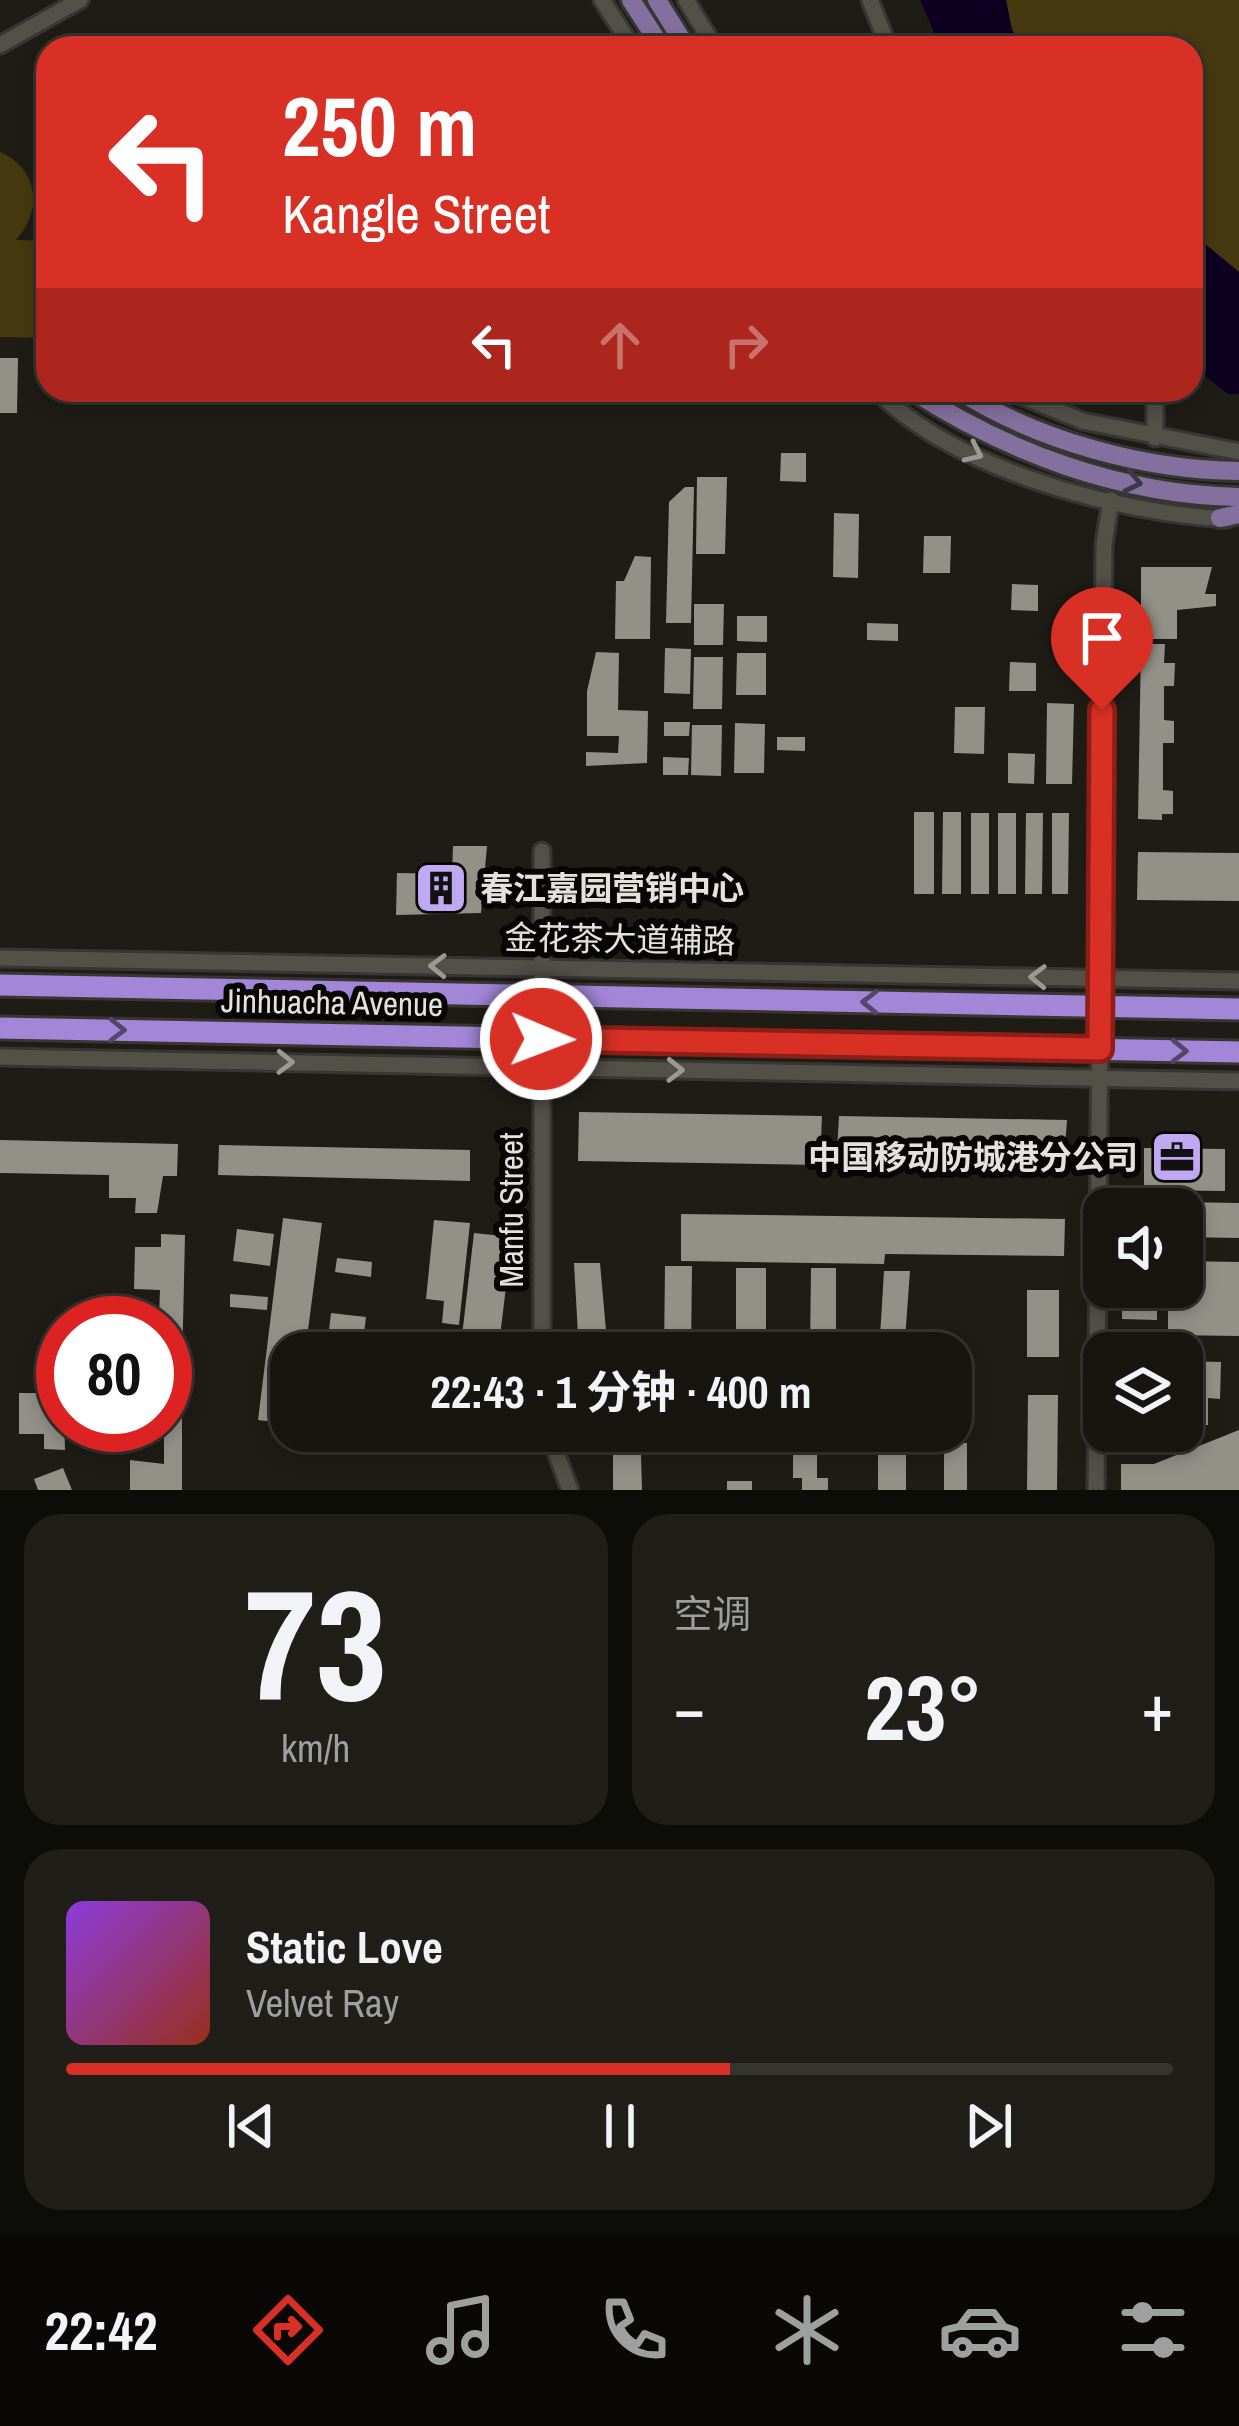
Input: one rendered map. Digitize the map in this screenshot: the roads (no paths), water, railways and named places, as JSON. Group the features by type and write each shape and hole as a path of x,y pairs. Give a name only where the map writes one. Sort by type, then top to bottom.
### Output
{"highway":[{"name":"Jinhuacha Avenue","path":"0,986 1239,1009"},
{"name":"Jinhuacha Avenue","path":"0,1028 1239,1052"}],"main road":[{"path":"631,0 654,36"},
{"path":"657,0 680,36"},
{"path":"930,402 975,431 1069,469 1239,497"},
{"path":"977,402 1076,445 1239,472"}],"street":[{"path":"0,45 80,0"},
{"path":"602,0 625,36"},
{"path":"686,0 708,36"},
{"path":"870,0 884,36"},
{"path":"894,402 965,451 1062,490 1233,517"},
{"path":"1036,402 1083,421 1239,452"},
{"path":"1155,402 1155,438"},
{"path":"1096,1490 1104,544 1111,500"},
{"name":"Manfu Street","path":"542,851 542,1332"},
{"name":"金花茶大道辅路","path":"0,958 1239,981"},
{"path":"0,1057 1239,1081"},
{"path":"556,1452 570,1490"}],"place":[{"name":"春江嘉园营销中心","path":"441,888"},
{"name":"中国移动防城港分公司","path":"1177,1157"}]}
